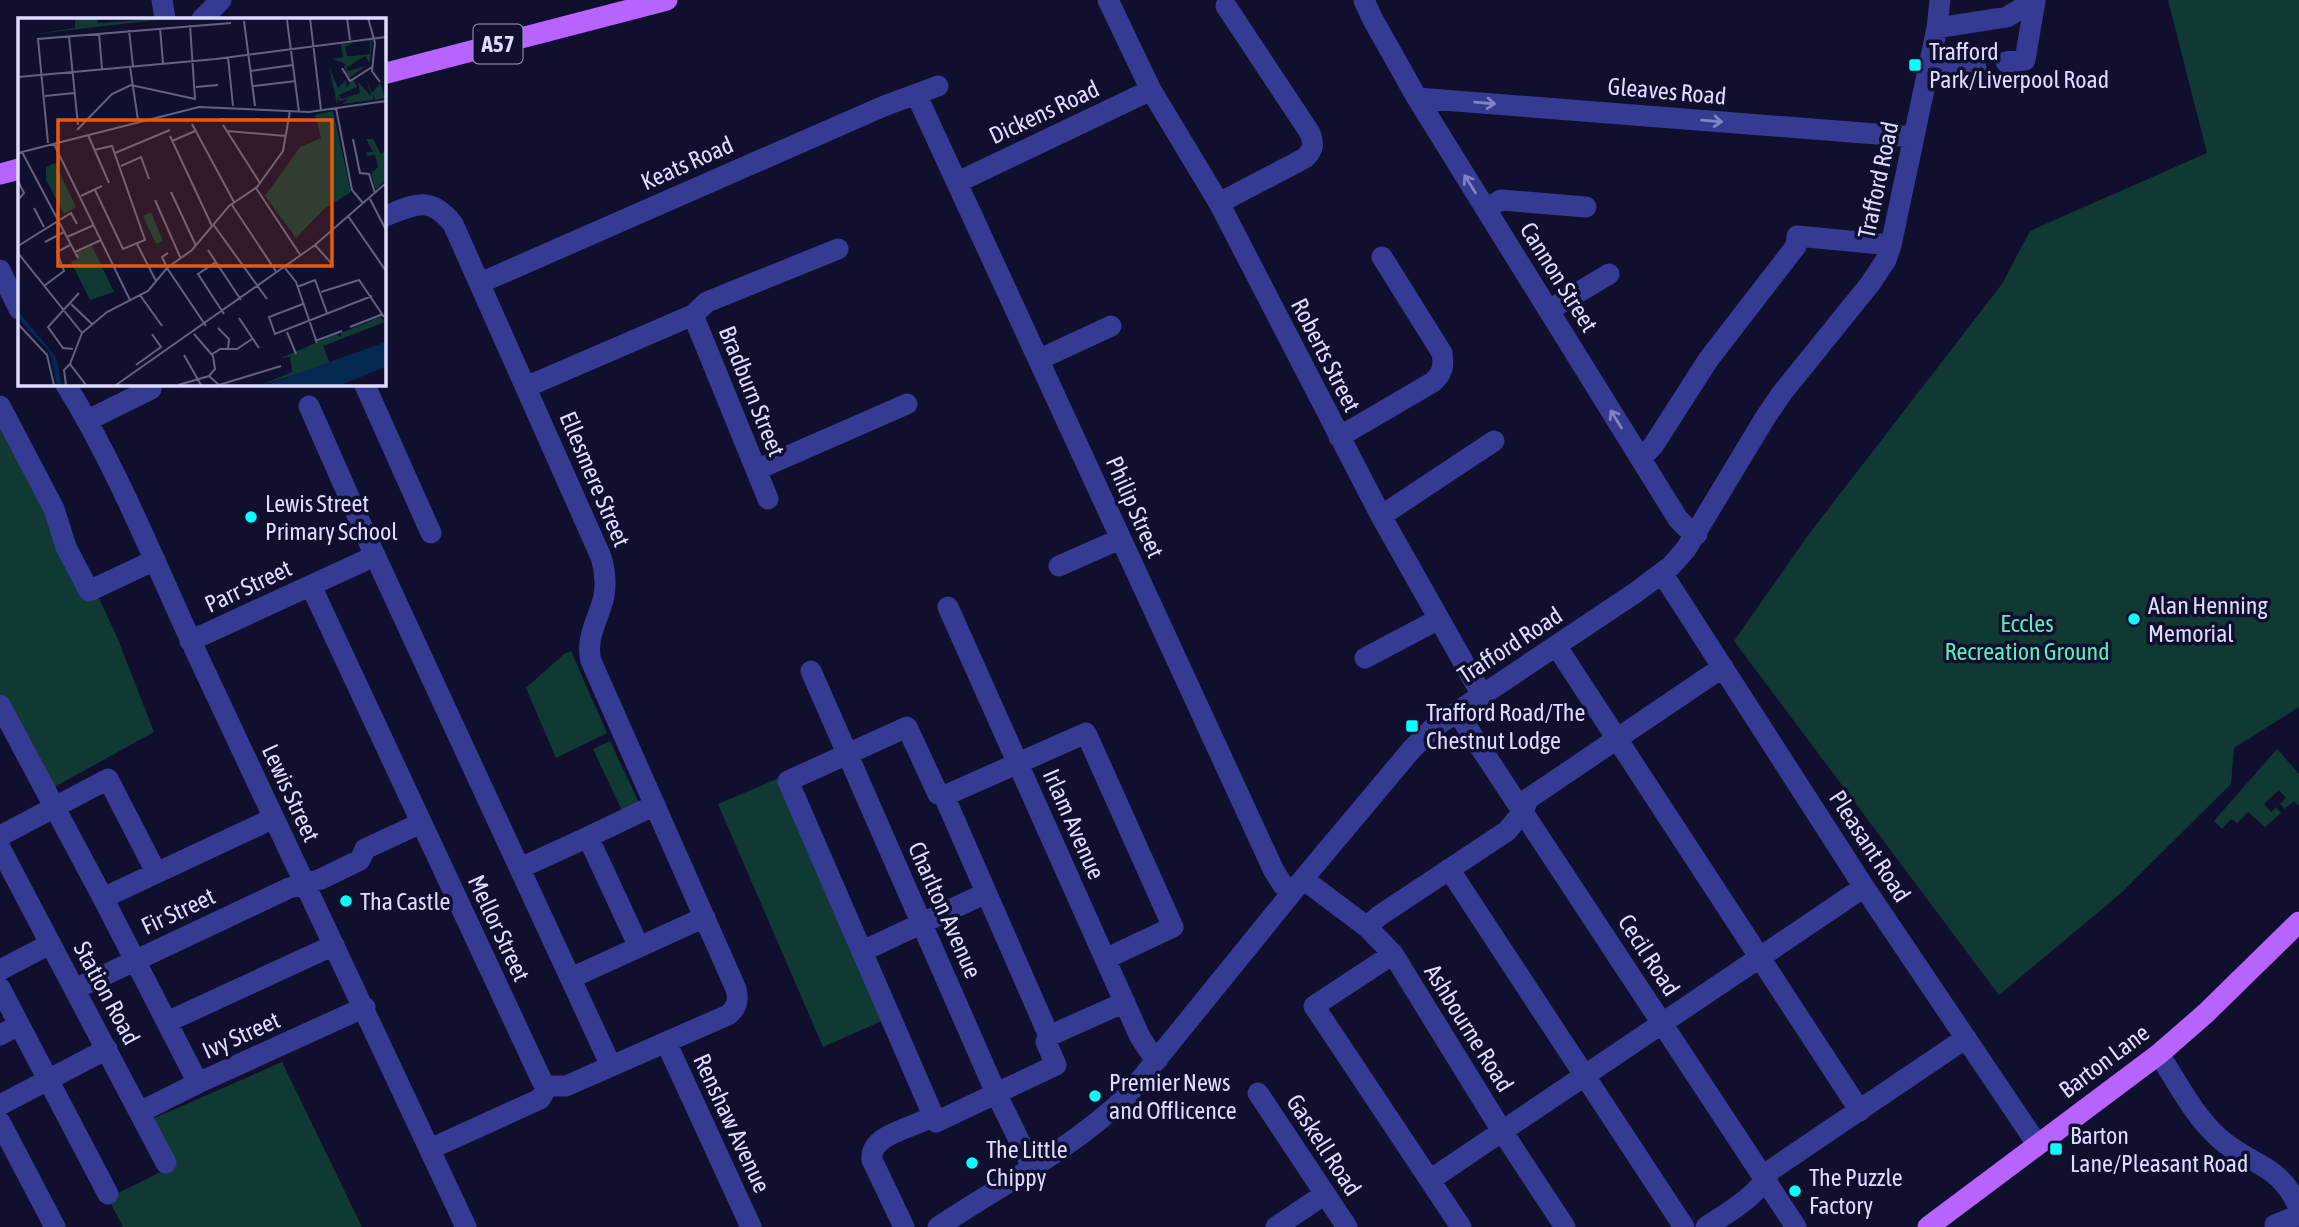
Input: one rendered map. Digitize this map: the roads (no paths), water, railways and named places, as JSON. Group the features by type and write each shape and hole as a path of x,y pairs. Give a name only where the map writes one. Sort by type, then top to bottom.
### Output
{"main road":[{"name":"A57","path":"385,73 667,0"},
{"path":"0,174 18,169"},
{"name":"Barton Lane","path":"1928,1227 2159,1055 2299,922"}],"street":[{"path":"162,0 165,18"},
{"path":"203,18 222,0"},
{"name":"Roberts Street","path":"1108,0 1151,90 1219,203 1381,516 1482,695"},
{"name":"Trafford Road","path":"938,1227 1033,1168 1100,1122 1127,1096 1297,886 1412,749 1433,728 1557,647 1662,573 1686,549 1771,409 1886,260 1930,65 1940,0"},
{"path":"1937,28 2007,17 2035,1"},
{"path":"2006,62 2025,60 2035,1"},
{"path":"1219,203 1305,158 1312,151 1314,143 1226,6"},
{"name":"Cannon Street","path":"1368,9 1417,98 1678,519 1696,534"},
{"path":"1930,65 1964,68 1976,66"},
{"name":"Keats Road","path":"480,283 938,86"},
{"name":"Dickens Road","path":"958,182 1151,90"},
{"name":"Philip Street","path":"916,94 1274,871 1283,885 1297,886"},
{"name":"Gleaves Road","path":"1417,98 1913,137"},
{"path":"1486,209 1501,200 1586,207"},
{"name":"Ellesmere Street","path":"385,217 422,204 435,206 444,212 453,224 601,557 605,569 603,597 590,635 589,651 736,989 737,1004 728,1015 666,1042"},
{"path":"1641,458 1653,446 1708,360 1797,246 1797,236 1891,245"},
{"path":"693,315 707,302 838,248"},
{"path":"1339,437 1433,382 1444,365 1442,353 1382,257"},
{"path":"0,270 11,307"},
{"path":"1549,310 1609,274"},
{"name":"Bradburn Street","path":"526,387 693,315 768,499"},
{"path":"1040,359 1111,326"},
{"name":"Lewis Street","path":"66,385 88,420 155,560 190,641 365,1007 466,1227"},
{"path":"365,385 431,533"},
{"path":"88,420 151,389"},
{"path":"756,470 907,404"},
{"path":"0,406 54,509 66,547 89,592 155,560"},
{"path":"309,406 377,560 611,1066"},
{"path":"1381,516 1494,441"},
{"path":"1059,566 1121,539"},
{"name":"Parr Street","path":"190,641 366,560"},
{"name":"Pleasant Road","path":"1662,573 1864,887 2037,1144"},
{"name":"Mellor Street","path":"312,586 538,1074 548,1086"},
{"name":"Irlam Avenue","path":"947,607 1144,1045 1158,1059"},
{"path":"1365,658 1438,619"},
{"path":"1557,647 1860,1111"},
{"path":"1367,927 1379,916 1507,831 1523,812 1528,799 1723,667"},
{"name":"Charlton Avenue","path":"811,671 996,1093 1033,1168"},
{"path":"0,705 198,1083"},
{"name":"Cecil Road","path":"1457,712 1796,1227"},
{"path":"1105,959 1173,927 1086,733 944,796 938,794 907,727 788,781 936,1122 1056,1065 1046,1042 1049,1036 1125,1002"},
{"path":"0,836 108,779 156,872"},
{"path":"944,796 1049,1036"},
{"path":"527,865 655,805"},
{"path":"103,898 274,818"},
{"name":"Fir Street","path":"75,989 289,888 321,879 360,860 365,849 421,823"},
{"path":"588,837 639,947"},
{"name":"Station Road","path":"0,848 166,1163"},
{"path":"1448,869 1684,1227"},
{"name":"Ashbourne Road","path":"1297,886 1367,927 1393,954 1502,1131 1565,1227"},
{"path":"1430,1180 1864,887"},
{"path":"863,951 986,893"},
{"path":"571,978 705,917"},
{"path":"0,970 50,944"},
{"path":"167,1022 334,945"},
{"path":"1393,954 1314,1006 1461,1227"},
{"path":"0,988 108,1194"},
{"name":"Ivy Street","path":"139,1112 365,1007"},
{"path":"0,1035 19,1025"},
{"path":"1706,1227 1749,1198 1766,1180 1771,1170 1966,1038"},
{"path":"430,1149 540,1099 548,1086 566,1086 666,1042"},
{"name":"Renshaw Avenue","path":"666,1042 751,1227"},
{"path":"0,1105 107,1049"},
{"path":"2159,1055 2189,1101 2220,1139 2281,1179 2299,1208"},
{"name":"Gaskell Road","path":"1258,1093 1347,1227"},
{"path":"904,1227 871,1153 874,1145 881,1140 923,1121"},
{"path":"0,1122 55,1227"},
{"path":"1276,1227 1325,1194"},
{"path":"2275,1225 2299,1215"}],"place":[{"name":"Trafford Park/Liverpool Road","path":"1915,65"},
{"name":"Lewis Street Primary School","path":"251,517"},
{"name":"Alan Henning Memorial","path":"2134,619"},
{"name":"Trafford Road/The Chestnut Lodge","path":"1412,726"},
{"name":"Tha Castle","path":"346,901"},
{"name":"Premier News and Offlicence","path":"1095,1096"},
{"name":"Barton Lane/Pleasant Road","path":"2056,1149"},
{"name":"The Little Chippy","path":"972,1163"},
{"name":"The Puzzle Factory","path":"1795,1191"}],"park label":[{"name":"Eccles Recreation Ground","path":"2027,637"}]}
